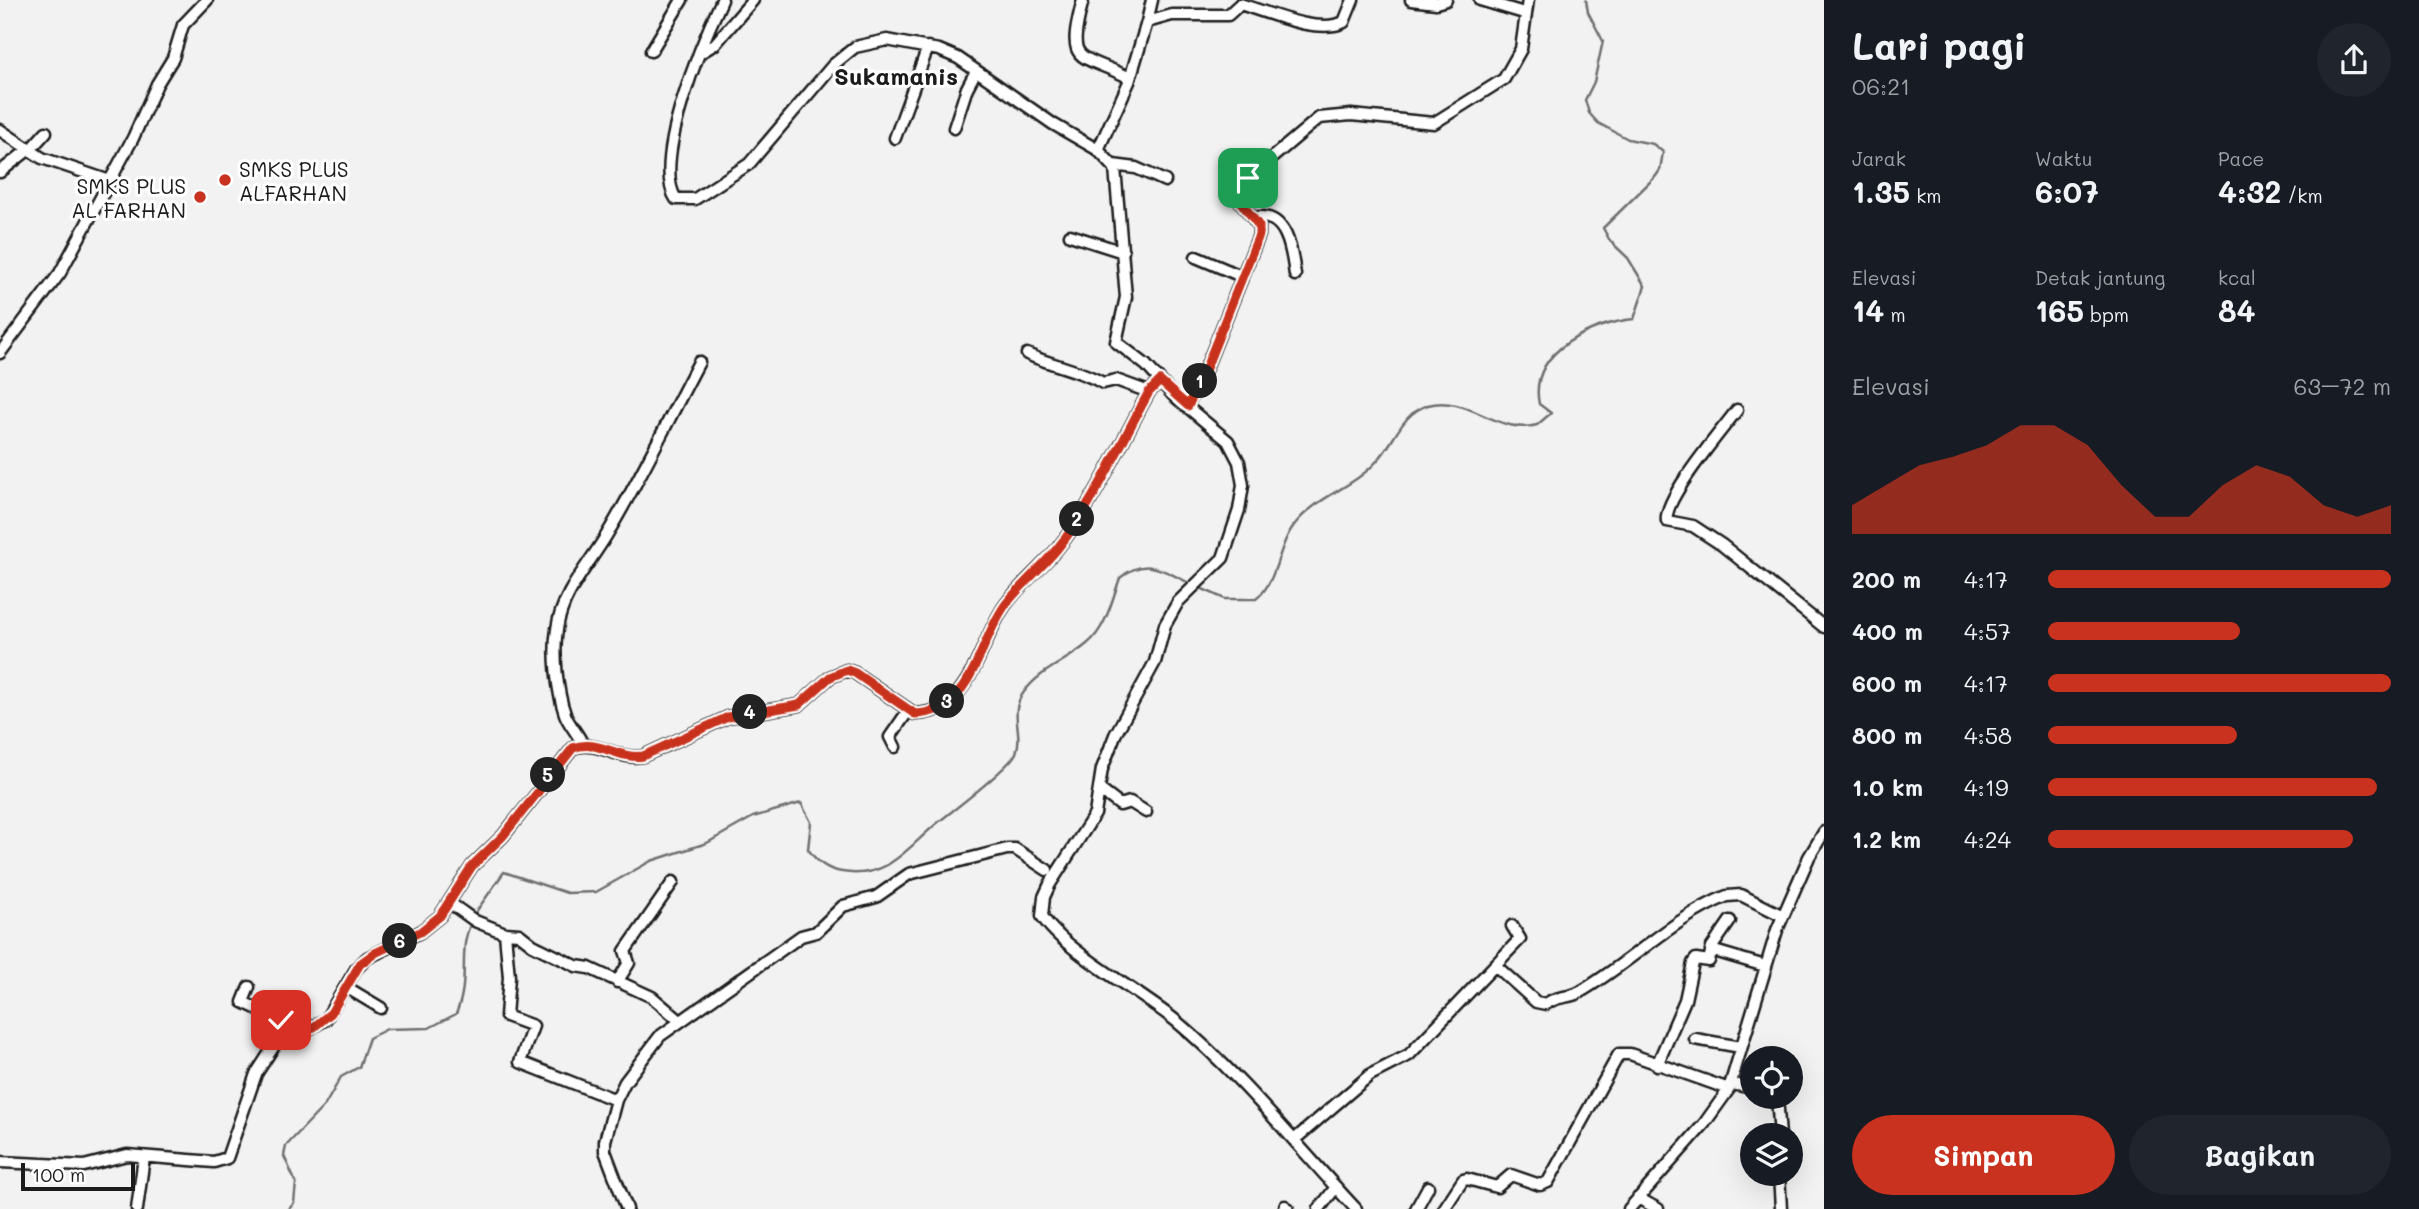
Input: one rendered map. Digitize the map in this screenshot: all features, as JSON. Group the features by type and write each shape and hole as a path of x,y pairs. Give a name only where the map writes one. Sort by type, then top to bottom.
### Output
{"street":[{"path":"0,353 60,273 173,58 183,25 207,0"},
{"path":"651,51 682,0"},
{"path":"722,0 677,120 671,184 677,199 685,201 711,190 749,164 833,65 855,47 887,40 928,47 958,58 1098,150 1113,164 1117,176 1126,297 1116,342 1146,365 1233,450 1242,474 1239,510 1223,558 1178,602 1165,625 1155,663 1115,735 1102,769 1095,814 1050,884 1044,897 1042,916 1060,936 1174,1020 1206,1048 1356,1209"},
{"path":"700,53 715,44 753,0"},
{"path":"1083,0 1075,38 1077,54 1084,61 1096,61 1130,78"},
{"path":"1098,150 1130,78 1152,0"},
{"path":"1147,22 1172,15 1228,15 1240,4 1288,19 1336,25 1344,22 1353,0"},
{"path":"1412,0 1446,0"},
{"path":"1480,0 1524,13"},
{"path":"1188,406 1259,235 1259,226 1238,201 1237,192 1248,178 1305,127 1322,117 1351,115 1434,123 1504,79 1521,49 1524,13 1528,0"},
{"path":"895,138 928,47"},
{"path":"954,128 976,71"},
{"path":"0,130 51,163 110,181"},
{"path":"0,173 46,132"},
{"path":"1113,164 1124,164 1165,181"},
{"path":"1253,218 1270,218 1282,228 1291,243 1295,275"},
{"path":"1070,235 1123,252"},
{"path":"1196,257 1241,276"},
{"path":"1027,354 1062,369 1079,369 1103,383 1116,380 1149,392"},
{"path":"583,745 573,723 565,717 556,630 573,584 606,536 699,362"},
{"path":"0,1163 84,1166 127,1155 214,1162 227,1158 256,1073 279,1041 326,1019 360,964 375,953 427,928 450,903 472,866 503,836 573,748 583,745 634,758 643,756 728,717 799,705 830,677 847,670 908,711 919,715 940,705 958,692 973,672 1003,607 1058,548 1113,459 1149,392 1160,381"},
{"path":"1737,410 1691,469 1666,512 1667,522 1693,526 1722,545 1824,627"},
{"path":"895,747 890,737 908,711"},
{"path":"1099,789 1120,806 1130,803 1146,812"},
{"path":"1741,1046 1783,916 1809,857 1824,832"},
{"path":"627,1209 606,1151 616,1100 625,1082 660,1037 680,1020 783,951 800,936 816,932 843,906 876,897 909,874 1007,849 1015,849 1047,870"},
{"path":"617,982 629,962 625,951 673,882"},
{"path":"1495,965 1536,1002 1546,1004 1554,998 1580,991 1631,955 1727,896 1741,895 1783,916"},
{"path":"450,903 475,922 505,933 519,934 576,966 589,968 652,997 680,1020"},
{"path":"1657,1065 1685,1000 1693,962 1696,959 1709,961 1711,950 1730,921"},
{"path":"1294,1140 1370,1075 1409,1055 1520,939 1512,926"},
{"path":"505,933 509,977 506,1016 533,1026 520,1062 616,1100"},
{"path":"1711,950 1765,966"},
{"path":"346,987 381,1008"},
{"path":"249,988 243,1002 281,1020 295,1034"},
{"path":"1695,1039 1740,1047"},
{"path":"1629,1209 1704,1124 1731,1086 1740,1051"},
{"path":"1444,1209 1463,1180 1497,1187 1511,1175 1540,1185 1548,1182 1619,1054 1630,1054 1657,1065 1740,1087"},
{"path":"137,1209 144,1157"},
{"path":"1780,1186 1781,1209"},
{"path":"1319,1209 1336,1187"},
{"path":"1416,1209 1429,1187"},
{"path":"1638,1198 1658,1209"}],"waterway":[{"path":"1198,587 1225,599 1256,599 1269,583 1284,543 1295,524 1313,506 1367,471 1383,454 1399,429 1419,409 1442,403 1470,409 1509,425 1537,425 1551,413 1539,404 1538,385 1543,369 1553,355 1583,334 1634,319 1645,286 1628,258 1610,241 1603,228 1656,176 1660,170 1663,152 1653,144 1628,139 1598,123 1589,113 1585,100 1594,82 1603,41 1588,12 1586,0"},
{"path":"473,916 504,872 567,893 596,892 651,861 707,843 753,817 801,803 811,822 808,849 822,864 837,871 858,873 885,866 908,850 1012,759 1018,745 1019,700 1038,677 1094,638 1108,614 1120,578 1130,571 1148,567 1192,584"},
{"path":"289,1209 294,1203 296,1183 284,1156 286,1146 325,1105 341,1077 359,1067 369,1038 387,1029 429,1028 456,1014 463,989 465,945 471,923"}],"place":[{"name":"SMKS PLUS ALFARHAN","path":"225,180"},
{"name":"SMKS PLUS AL FARHAN","path":"200,197"}],"district":[{"name":"Sukamanis","path":"896,75"}],"route":[{"path":"281,1020 295,1034 321,1023 336,1006 360,964 375,953 427,928 440,916 472,866 503,836 558,763 577,746 592,746 634,758 643,756 728,717 756,710 799,705 830,677 847,670 908,711 919,715 932,710 958,692 981,658 1003,607 1058,548 1117,452 1149,392 1160,381 1188,406 1259,235 1259,226 1236,196 1248,178"}]}
